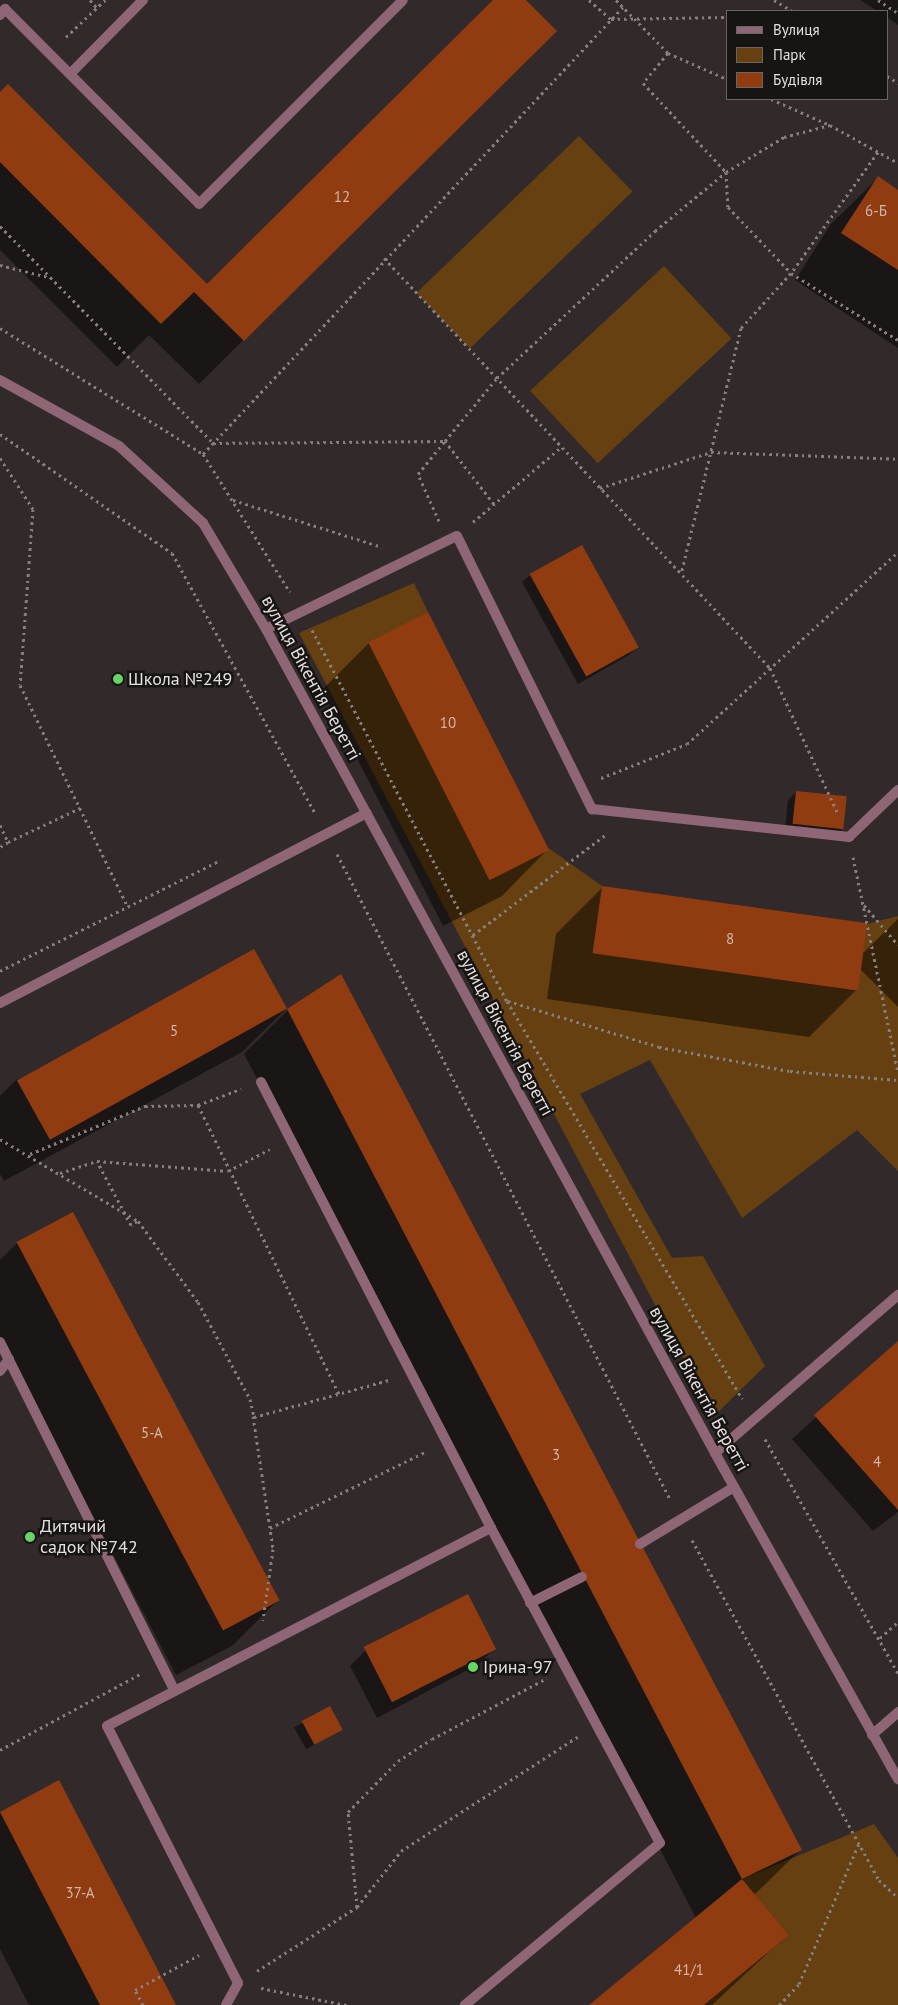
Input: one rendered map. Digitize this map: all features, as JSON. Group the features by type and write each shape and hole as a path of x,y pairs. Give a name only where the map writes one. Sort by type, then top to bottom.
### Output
{"street":[{"path":"70,74 143,0"},
{"path":"2,9 49,53 199,204 403,0"},
{"name":"вулиця Вікентія Беретті","path":"0,380 119,446 203,523 266,629 714,1453 898,1779"},
{"path":"266,629 453,538 592,809 849,837 898,790"},
{"path":"0,1003 367,813"},
{"path":"261,1082 530,1603 660,1843 464,2005"},
{"path":"714,1453 898,1295"},
{"path":"0,1342 175,1691"},
{"path":"0,1371 9,1359"},
{"path":"640,1544 734,1487"},
{"path":"226,2005 238,1983 107,1726 491,1528"},
{"path":"530,1603 582,1577"},
{"path":"872,1735 898,1712"}],"path":[{"path":"90,0 97,8"},
{"path":"49,53 106,0"},
{"path":"590,0 611,20 726,17"},
{"path":"616,0 668,53 726,79"},
{"path":"774,0 790,10"},
{"path":"878,0 898,13"},
{"path":"203,454 384,258 623,7"},
{"path":"668,53 643,83 726,172 728,207 791,272 898,340"},
{"path":"773,100 830,125 898,163"},
{"path":"561,447 453,538 418,474 497,378 655,231 726,172 784,137 830,125"},
{"path":"681,574 742,328 791,272 878,152"},
{"path":"0,226 213,443 445,440"},
{"path":"384,258 770,668 849,837 898,1072"},
{"path":"0,265 50,277"},
{"path":"0,328 203,454 302,611 508,1001 753,1418 880,1638 898,1673"},
{"path":"0,434 172,553 326,833 680,1518 879,1880 898,1898"},
{"path":"445,440 494,504"},
{"path":"600,488 711,452 898,459"},
{"path":"0,458 33,509 20,685 128,907"},
{"path":"232,500 413,557"},
{"path":"580,786 687,744 898,552"},
{"path":"0,847 80,808"},
{"path":"306,818 315,813"},
{"path":"473,936 634,814"},
{"path":"0,826 8,842"},
{"path":"0,970 226,858"},
{"path":"863,904 898,945"},
{"path":"508,1001 659,1046 790,1071 898,1080"},
{"path":"30,1155 145,1106 198,1105 261,1082"},
{"path":"198,1105 228,1171 339,1394"},
{"path":"60,1173 97,1161 228,1171 290,1138"},
{"path":"0,1139 30,1155 138,1221 198,1302 250,1399 273,1549 258,1648"},
{"path":"97,1161 131,1225 138,1221"},
{"path":"253,1410 254,1417 412,1374"},
{"path":"270,1528 446,1442"},
{"path":"880,1638 898,1622"},
{"path":"0,1750 161,1663"},
{"path":"357,1907 348,1812 398,1761 432,1739 566,1668"},
{"path":"238,1983 357,1907 401,1851 596,1725"},
{"path":"779,2005 799,1984 859,1842"},
{"path":"143,2005 135,1990 218,1944"},
{"path":"238,1983 346,2005"}],"green space":[{"path":"579,136 632,191 470,348 416,293"},
{"path":"664,266 732,338 598,463 530,391"},
{"path":"414,583 428,612 369,643 490,880 550,849 602,886 593,953 857,991 867,924 898,916 898,1171 857,1130 742,1218 650,1060 580,1094 672,1258 703,1256 765,1366 714,1416 299,633"},
{"path":"874,1824 898,1858 898,2005 704,2005 789,1935 742,1879"}],"building":[{"path":"493,0 526,0 557,31 244,341 194,292 161,324 0,162 0,92 8,84 207,284"},
{"path":"878,176 898,190 898,270 841,233"},
{"path":"582,545 639,647 586,676 530,574"},
{"path":"428,612 549,850 490,880 368,642"},
{"path":"796,791 847,796 843,829 793,824"},
{"path":"602,886 867,923 858,991 593,953"},
{"path":"254,949 287,1008 50,1140 17,1080"},
{"path":"341,974 802,1850 742,1879 287,1009"},
{"path":"73,1212 280,1600 223,1631 16,1242"},
{"path":"898,1341 898,1510 814,1415"},
{"path":"468,1594 496,1649 392,1702 364,1647"},
{"path":"330,1706 343,1730 314,1745 302,1721"},
{"path":"59,1780 176,2005 100,2005 0,1812"},
{"path":"742,1879 789,1935 704,2005 589,2005"}],"place":[{"name":"Школа №249","path":"118,679"},
{"name":"Дитячий садок №742","path":"30,1537"},
{"name":"Ірина-97","path":"473,1667"}]}
